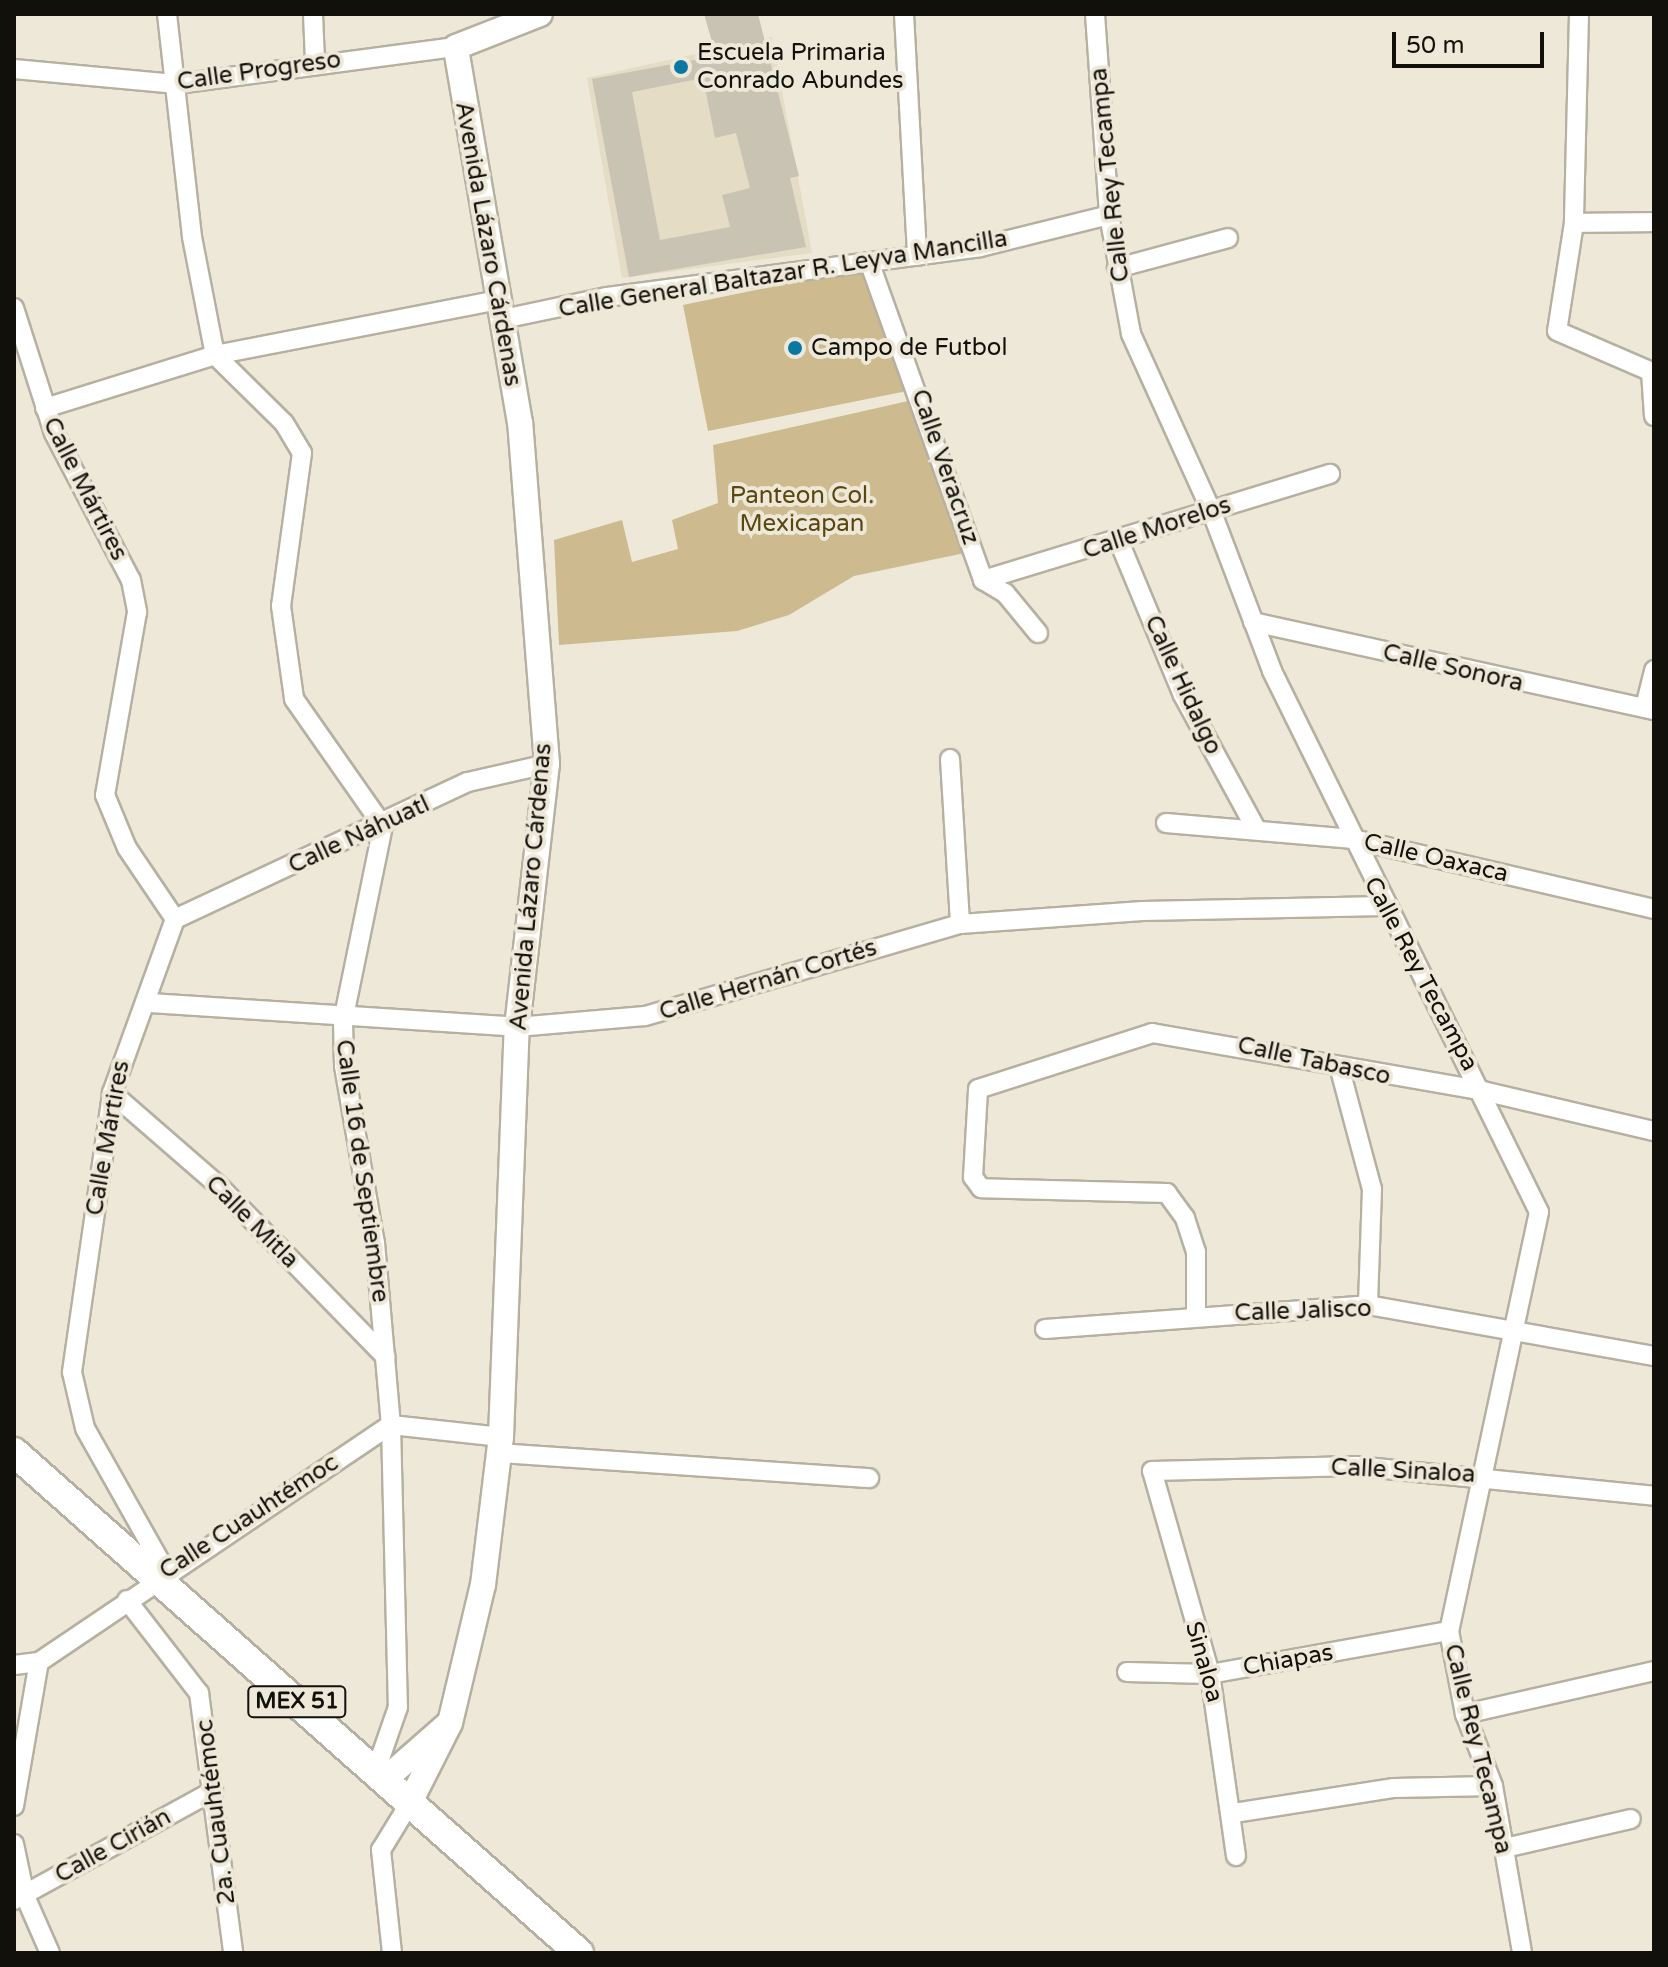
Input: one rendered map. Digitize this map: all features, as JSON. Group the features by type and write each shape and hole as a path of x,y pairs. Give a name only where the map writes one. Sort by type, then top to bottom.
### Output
{"main road":[{"path":"456,47 510,19 540,14"},
{"name":"Avenida Lázaro Cárdenas","path":"408,1806 450,1723 483,1585 500,1445 517,1027 547,764 528,494 456,47"},
{"name":"MEX 51","path":"14,1452 160,1576 408,1806 579,1953"},
{"path":"379,1777 450,1723"}],"street":[{"path":"167,14 192,237 215,355 284,423 302,453 281,606 283,657 318,741 383,826"},
{"path":"313,14 315,62"},
{"path":"904,14 917,256"},
{"name":"Calle Rey Tecampa","path":"1095,14 1109,215 1131,334 1211,510 1253,622 1384,906 1483,1091 1539,1212 1449,1631 1465,1714 1493,1786 1522,1953"},
{"path":"1579,14 1574,223 1557,331 1653,373 1654,416"},
{"name":"Calle Progreso","path":"14,69 177,84 315,62 456,47"},
{"name":"Calle General Baltazar R. Leyva Mancilla","path":"45,408 215,355 500,309 870,264 1109,215"},
{"path":"1574,223 1654,222"},
{"path":"1117,268 1228,238"},
{"name":"Calle Veracruz","path":"870,264 983,580"},
{"name":"Calle Mártires","path":"14,308 45,408 131,580 137,612 105,795 127,848 175,919 150,1003 123,1051 112,1093 72,1372 85,1428 160,1576"},
{"name":"Calle Morelos","path":"983,580 1330,474"},
{"name":"Calle Hidalgo","path":"1118,539 1183,695 1255,827"},
{"path":"983,580 1005,593 1038,633"},
{"name":"Calle Sonora","path":"1253,622 1650,708"},
{"path":"1650,708 1654,670"},
{"path":"950,759 960,924"},
{"name":"Calle Náhuatl","path":"175,919 383,826 468,782 547,764"},
{"name":"Calle Oaxaca","path":"1166,823 1255,827 1353,839 1654,909"},
{"name":"Calle 16 de Septiembre","path":"379,1777 398,1707 391,1425 386,1357 343,1021 383,826"},
{"name":"Calle Hernán Cortés","path":"150,1003 343,1021 517,1027 645,1016 960,924 1143,911 1384,906"},
{"name":"Calle Tabasco","path":"1196,1314 1196,1252 1185,1218 1167,1193 981,1188 973,1177 978,1089 1152,1033 1483,1091 1654,1131"},
{"path":"1339,1066 1372,1189 1368,1305"},
{"name":"Calle Mitla","path":"112,1093 218,1185 386,1357"},
{"name":"Calle Jalisco","path":"1045,1329 1196,1314 1318,1313 1368,1305 1512,1328 1654,1356"},
{"path":"391,1425 500,1445 869,1478"},
{"name":"Calle Cuauhtémoc","path":"14,1665 39,1662 160,1576 391,1425"},
{"name":"Calle Sinaloa","path":"1152,1471 1356,1466 1482,1475 1654,1496"},
{"name":"Sinaloa","path":"1152,1471 1210,1674 1234,1813 1236,1856"},
{"name":"2a. Cuauhtémoc","path":"127,1600 199,1693 233,1953"},
{"name":"Chiapas","path":"1127,1672 1210,1674 1449,1631"},
{"path":"14,1806 39,1662"},
{"path":"1465,1714 1654,1671"},
{"path":"1234,1813 1394,1788 1493,1786"},
{"name":"Calle Cirián","path":"20,1898 213,1791"},
{"path":"392,1953 381,1850 408,1806"},
{"path":"1505,1848 1631,1819"},
{"path":"14,1844 20,1898 50,1953"}],"shaded area":[{"path":"772,37 812,253 622,278 587,78"}],"green space":[{"name":"Campo de Futbol","path":"882,264 907,391 708,431 683,305"},
{"name":"Panteon Col. Mexicapan","path":"917,399 965,553 854,576 789,615 737,631 559,645 554,540 622,520 632,562 678,549 672,520 718,503 713,445"}],"building":[{"path":"704,14 758,14 799,176 790,178 806,247 629,277 592,79 716,56","holes":["703,78 715,138 736,133 750,188 722,195 730,227 660,240 632,92"]}],"place":[{"name":"Escuela Primaria Conrado Abundes","path":"681,67"},
{"name":"Campo de Futbol","path":"795,348"}]}
